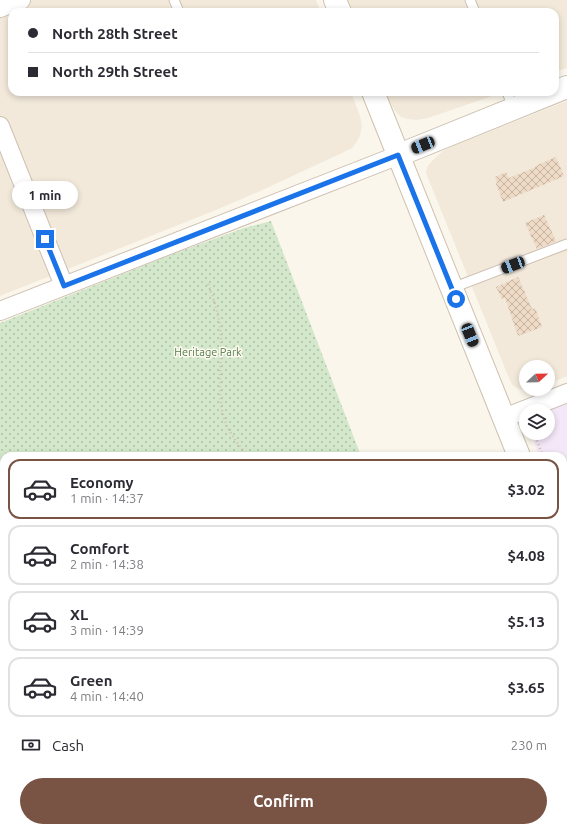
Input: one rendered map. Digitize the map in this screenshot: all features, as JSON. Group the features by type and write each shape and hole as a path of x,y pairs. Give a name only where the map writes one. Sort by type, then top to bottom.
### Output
{"main road":[{"path":"375,96 517,452"},
{"path":"398,155 510,100 528,96"}],"street":[{"path":"0,8 21,0"},
{"path":"0,126 64,286"},
{"path":"0,311 398,155"},
{"path":"504,418 567,393"}],"lane":[{"path":"452,288 567,244"}],"path":[{"path":"208,284 217,308 220,322 221,400 224,415 228,428 244,452"},
{"path":"537,440 541,452"}],"shaded area":[{"path":"0,0 316,0 319,8 8,8 8,96 352,96 362,126 360,136 352,148 216,210 0,296"},
{"path":"345,0 567,0 567,68 559,71 559,8 348,8"},
{"path":"386,96 492,96 428,118 417,120 401,117 395,111"},
{"path":"567,101 567,376 555,381 555,360 519,360 519,389 512,385 426,173 427,167 432,161 443,151"},
{"path":"567,399 567,452 538,452 533,440 555,440 554,404"}],"green space":[{"name":"Heritage Park","path":"271,221 359,452 0,452 0,323 173,254 244,228"}],"building":[{"path":"556,157 564,176 503,202 495,177 506,172 509,178"},
{"path":"544,215 556,241 537,249 525,223"},
{"path":"518,277 532,309 535,308 542,327 518,336 505,298 502,299 496,287"}],"route":[{"path":"45,239 64,286 398,155 456,299"}]}
